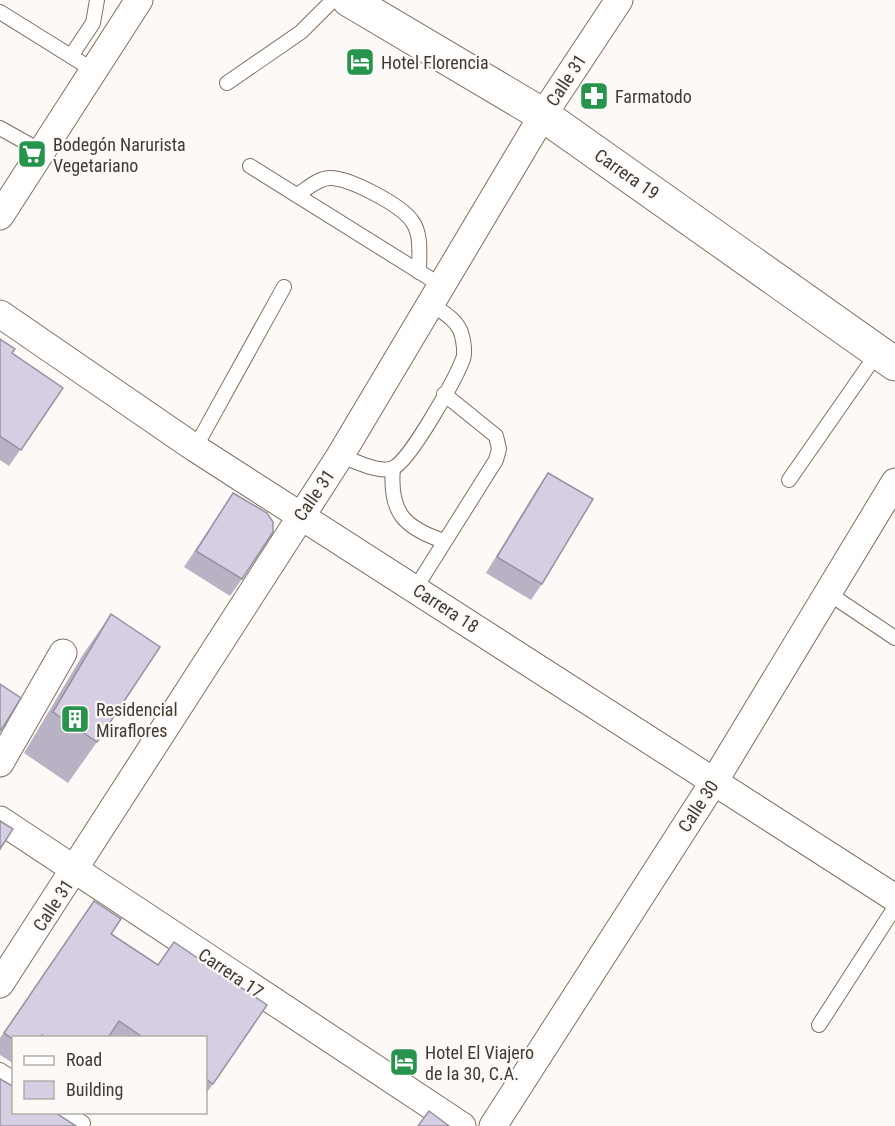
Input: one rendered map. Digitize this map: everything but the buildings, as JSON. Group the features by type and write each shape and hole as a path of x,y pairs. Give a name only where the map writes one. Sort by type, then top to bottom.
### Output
{"street":[{"path":"0,216 139,0"},
{"name":"Carrera 19","path":"349,0 543,115 886,358"},
{"name":"Calle 31","path":"0,984 76,869 301,513 340,456 431,287 619,0"},
{"name":"Carrera 18","path":"0,314 195,447 301,513 895,898"},
{"name":"Calle 30","path":"493,1126 715,780 895,482"},
{"path":"0,763 63,652"},
{"name":"Carrera 17","path":"0,820 462,1126"}],"lane":[{"path":"71,56 93,23 97,0"},
{"path":"227,82 301,32 333,0"},
{"path":"0,12 93,70"},
{"path":"0,128 41,151"},
{"path":"250,166 297,195 431,287"},
{"path":"297,195 319,180 331,178 388,201 413,222 431,287 462,334 464,357 407,457 393,468 382,469 340,456"},
{"path":"195,447 284,287"},
{"path":"789,480 886,358"},
{"path":"415,589 496,460 499,449 496,436 444,393"},
{"path":"393,468 391,488 403,519 421,534 444,541"},
{"path":"828,593 895,638"},
{"path":"819,1025 895,907"},
{"path":"68,1114 83,1124"}],"place":[{"name":"Hotel Florencia","path":"360,62"},
{"name":"Farmatodo","path":"594,96"},
{"name":"Bodegón Narurista Vegetariano","path":"32,154"},
{"name":"Residencial Miraflores","path":"75,719"},
{"name":"Hotel El Viajero de la 30, C.A.","path":"404,1062"}]}
